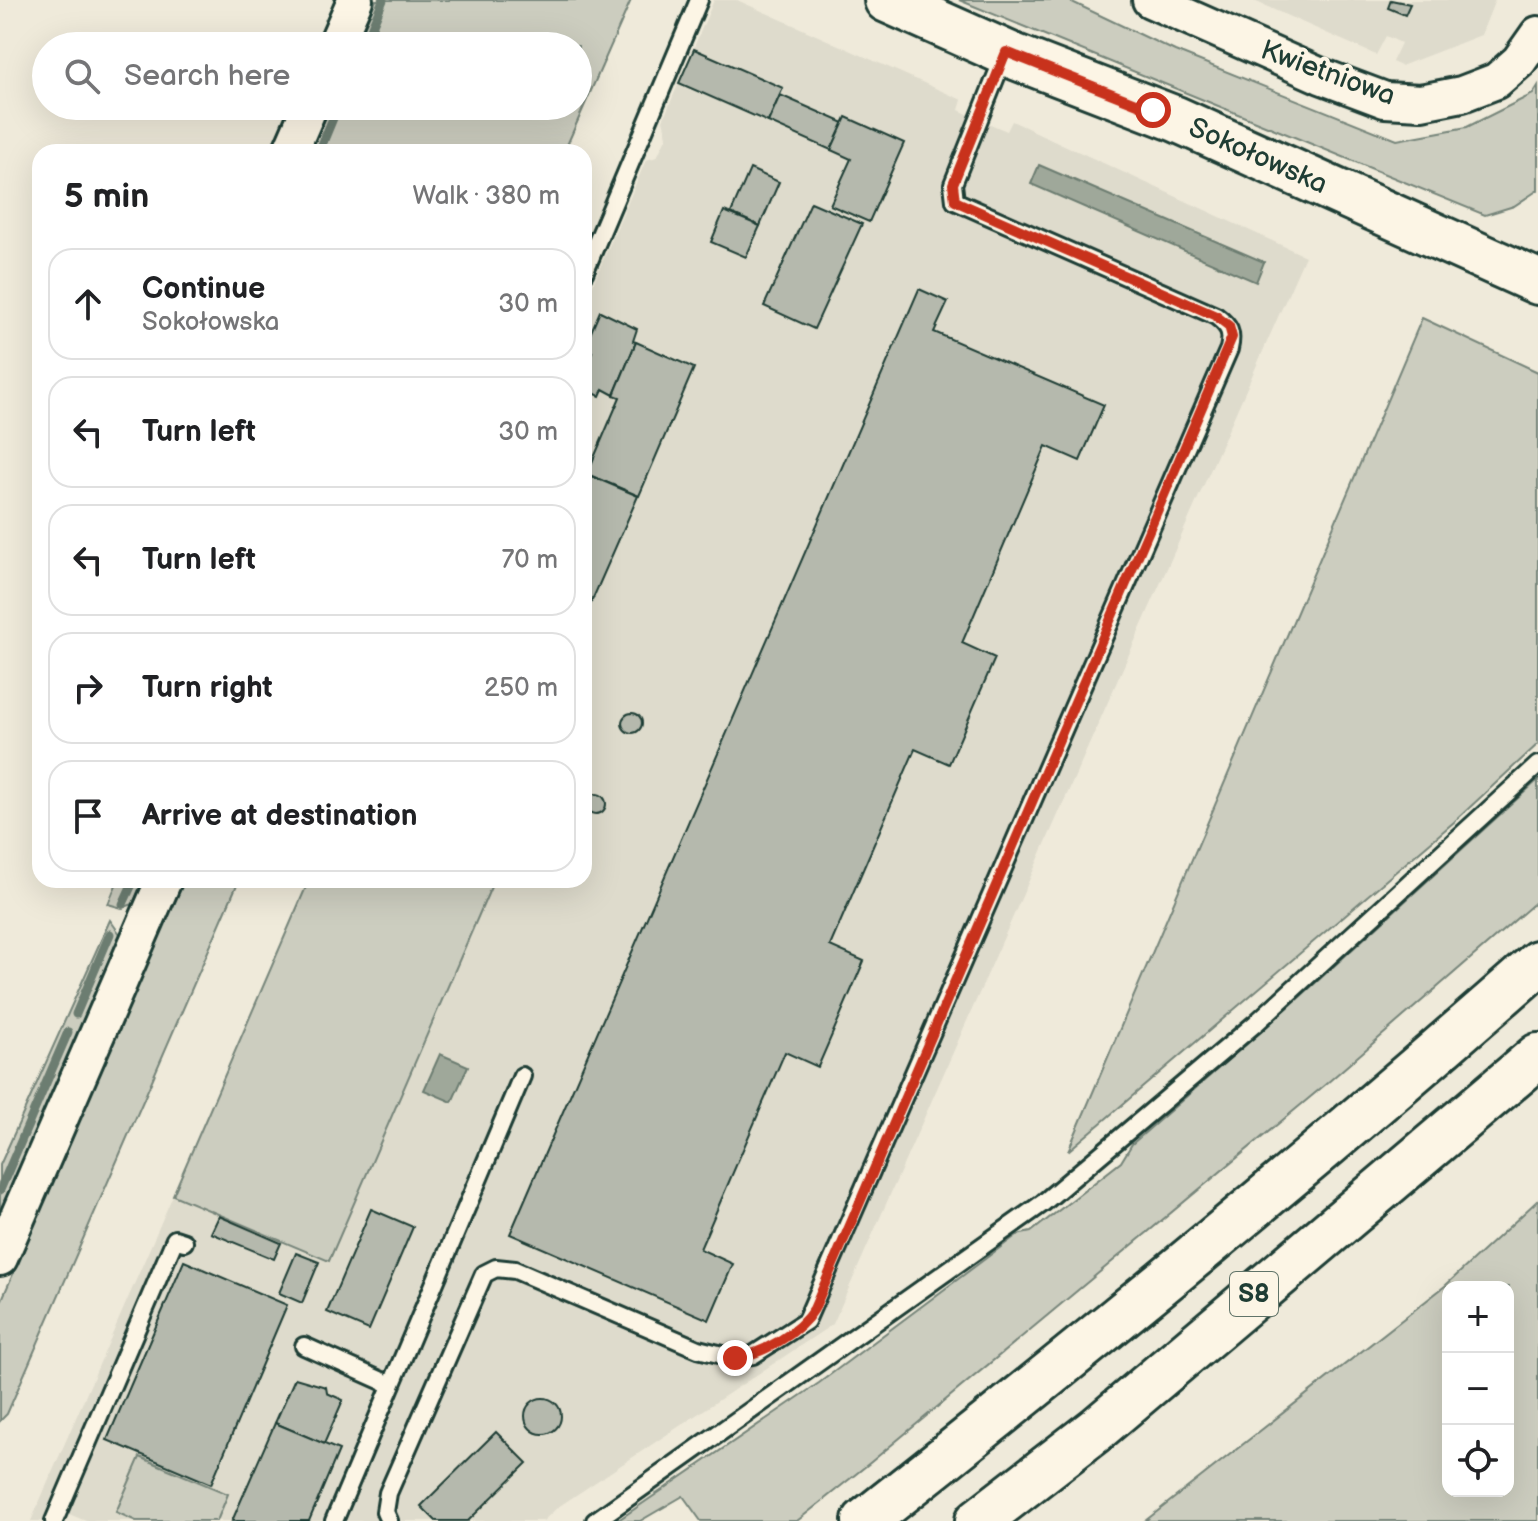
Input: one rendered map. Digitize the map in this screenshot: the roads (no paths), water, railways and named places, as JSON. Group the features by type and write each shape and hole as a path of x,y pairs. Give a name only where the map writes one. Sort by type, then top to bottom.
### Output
{"main road":[{"name":"Sokołowska","path":"887,0 1006,52 1176,119 1538,282"},
{"name":"S8","path":"865,1521 1342,1135 1538,963"},
{"name":"S8","path":"978,1521 1097,1429 1538,1056"}],"street":[{"path":"341,32 355,0"},
{"name":"Kwietniowa","path":"1150,0 1321,76 1385,100 1421,102 1462,94 1496,81 1519,61 1538,34"},
{"path":"293,144 304,120"},
{"path":"0,1258 161,888"}],"lane":[{"path":"592,254 699,0"},
{"path":"389,1521 385,1512 388,1493 484,1274 496,1268 515,1270 698,1349 735,1358 753,1355 806,1321 1229,349 1232,337 1229,326 1216,316 955,201 953,184 1006,52"},
{"path":"595,1521 1043,1203 1256,1023 1538,765"},
{"path":"334,1521 522,1076"},
{"path":"54,1521 175,1239 184,1242"},
{"path":"304,1346 391,1385"}],"waterway":[{"path":"370,32 383,0"},
{"path":"322,144 332,120"},
{"path":"123,904 130,888"},
{"path":"76,1014 110,934"},
{"path":"0,1190 68,1032"}]}
